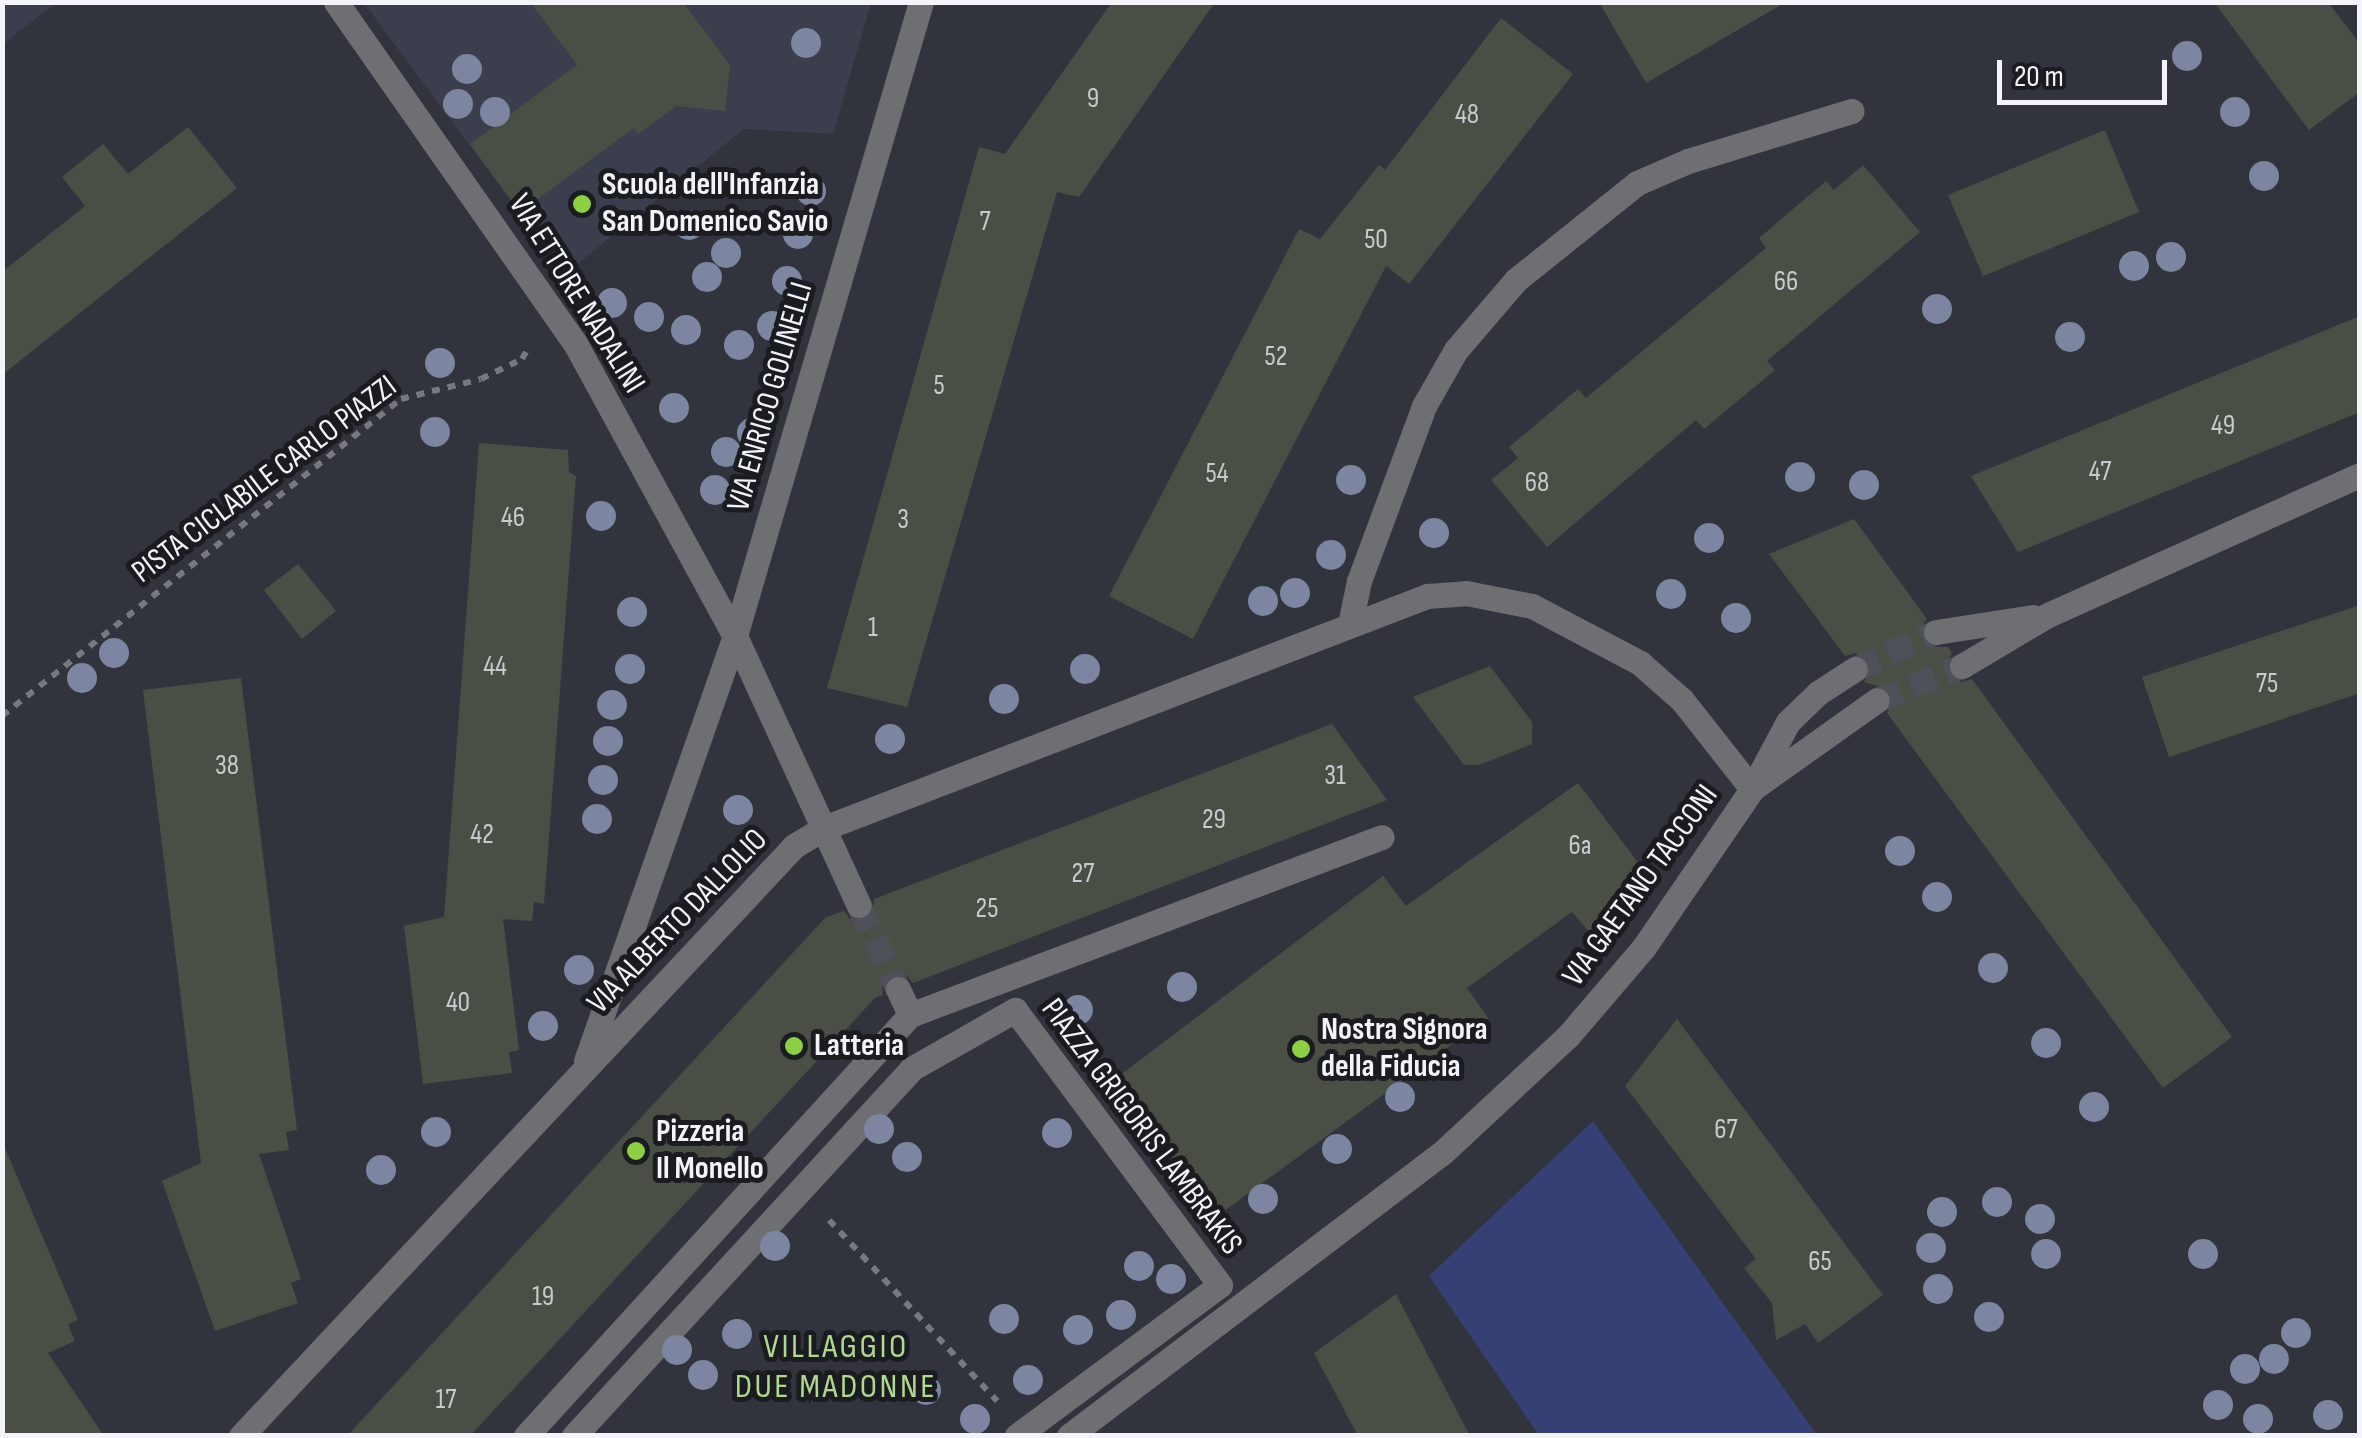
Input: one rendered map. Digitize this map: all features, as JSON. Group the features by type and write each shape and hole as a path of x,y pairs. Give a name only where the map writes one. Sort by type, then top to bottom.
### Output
{"street":[{"name":"VIA ETTORE NADALINI","path":"336,2 546,296 735,636"},
{"name":"VIA ENRICO GOLINELLI","path":"584,1069 735,636 921,2"},
{"path":"1350,624 1358,582 1424,406 1456,350 1516,280 1637,183 1688,161 1852,111"},
{"path":"1962,666 2048,614 2360,475"},
{"name":"VIA ALBERTO DALLOLIO","path":"240,1436 794,846 824,828 1350,624 1427,596 1466,593 1532,606 1640,662 1682,700 1752,789"},
{"path":"1936,632 2048,614"},
{"path":"735,636 859,905"},
{"name":"VIA GAETANO TACCONI","path":"1069,1436 1442,1153 1568,1036 1644,947 1752,789 1788,722 1818,693 1855,669"},
{"name":"VIA GAETANO TACCONI","path":"1752,789 1878,700"},
{"name":"PIAZZA GRIGORIS LAMBRAKIS","path":"526,1436 910,1015 1382,838"},
{"path":"898,989 910,1015"},
{"name":"PIAZZA GRIGORIS LAMBRAKIS","path":"574,1436 912,1069 1015,1010 1220,1285 1021,1433"}],"path":[{"name":"PISTA CICLABILE CARLO PIAZZI","path":"2,716 401,399 481,379 522,359 539,330 546,296"},
{"path":"801,1189 1021,1433"}],"shaded area":[{"path":"3,2 56,2 56,3 3,44"},
{"name":"Scuola dell'Infanzia San Domenico Savio","path":"364,3 871,3 833,134 744,129 565,274"},
{"path":"1593,1121 1817,1435 1539,1435 1429,1276"}],"building":[{"path":"530,2 683,2 730,65 725,111 676,106 638,134 634,128 520,212 470,144 577,65"},
{"path":"1112,2 1215,2 1079,197 1057,192 907,707 827,688 979,147 1005,154"},
{"path":"1599,2 1786,2 1646,83"},
{"path":"2214,2 2328,2 2360,44 2360,92 2309,130"},
{"path":"1501,18 1573,74 1409,284 1386,266 1193,639 1109,596 1299,229 1320,239 1379,165 1385,170"},
{"path":"188,127 237,188 2,375 2,272 85,206 62,177 103,144 128,174"},
{"path":"2105,130 2139,212 1983,276 1948,195"},
{"path":"1863,165 1920,232 1767,361 1775,370 1704,429 1696,420 1547,547 1491,480 1518,458 1509,447 1578,389 1586,398 1766,248 1759,238 1826,181 1834,190"},
{"path":"2360,316 2360,412 2018,552 1971,476"},
{"path":"479,443 568,450 569,472 576,476 544,904 534,902 532,921 503,919 519,1050 509,1052 512,1073 423,1084 404,926 444,917"},
{"path":"1854,519 1927,619 1921,627 1923,641 1931,647 1948,647 1952,653 1946,665 1949,675 1961,682 1972,679 2232,1037 2163,1088 1887,713 1893,699 1890,690 1864,682 1871,669 1868,659 1855,653 1845,656 1769,554"},
{"path":"298,564 336,611 302,639 264,590"},
{"path":"2360,605 2360,693 2169,757 2142,677"},
{"path":"1490,666 1532,722 1532,744 1479,765 1464,765 1413,697"},
{"path":"241,678 297,1130 286,1132 289,1150 259,1154 301,1279 291,1283 298,1303 215,1331 162,1181 201,1163 143,690"},
{"path":"1332,724 1387,800 913,983 906,975 890,975 882,987 883,995 875,998 470,1436 347,1436 826,917 844,911 850,919 865,920 873,914 874,899"},
{"name":"Nostra Signora della Fiducia","path":"1578,783 1640,865 1590,933 1572,912 1467,988 1488,1018 1216,1217 1115,1079 1383,876 1406,906"},
{"path":"1677,1019 1883,1295 1818,1343 1805,1324 1776,1340 1772,1303 1744,1268 1756,1259 1625,1086"},
{"path":"2,1141 78,1320 68,1324 75,1341 48,1353 104,1436 2,1436"},
{"path":"1396,1294 1470,1436 1358,1436 1314,1353"}],"tunnel":[{"path":"1855,669 1936,632"},
{"path":"1877,700 1962,666"},
{"path":"859,905 898,989"}],"place":[{"name":"Scuola dell'Infanzia San Domenico Savio","path":"582,204"},
{"name":"Latteria","path":"794,1046"},
{"name":"Nostra Signora della Fiducia","path":"1301,1049"},
{"name":"Pizzeria Il Monello","path":"636,1151"}],"district":[{"name":"VILLAGGIO DUE MADONNE","path":"836,1367"}]}
